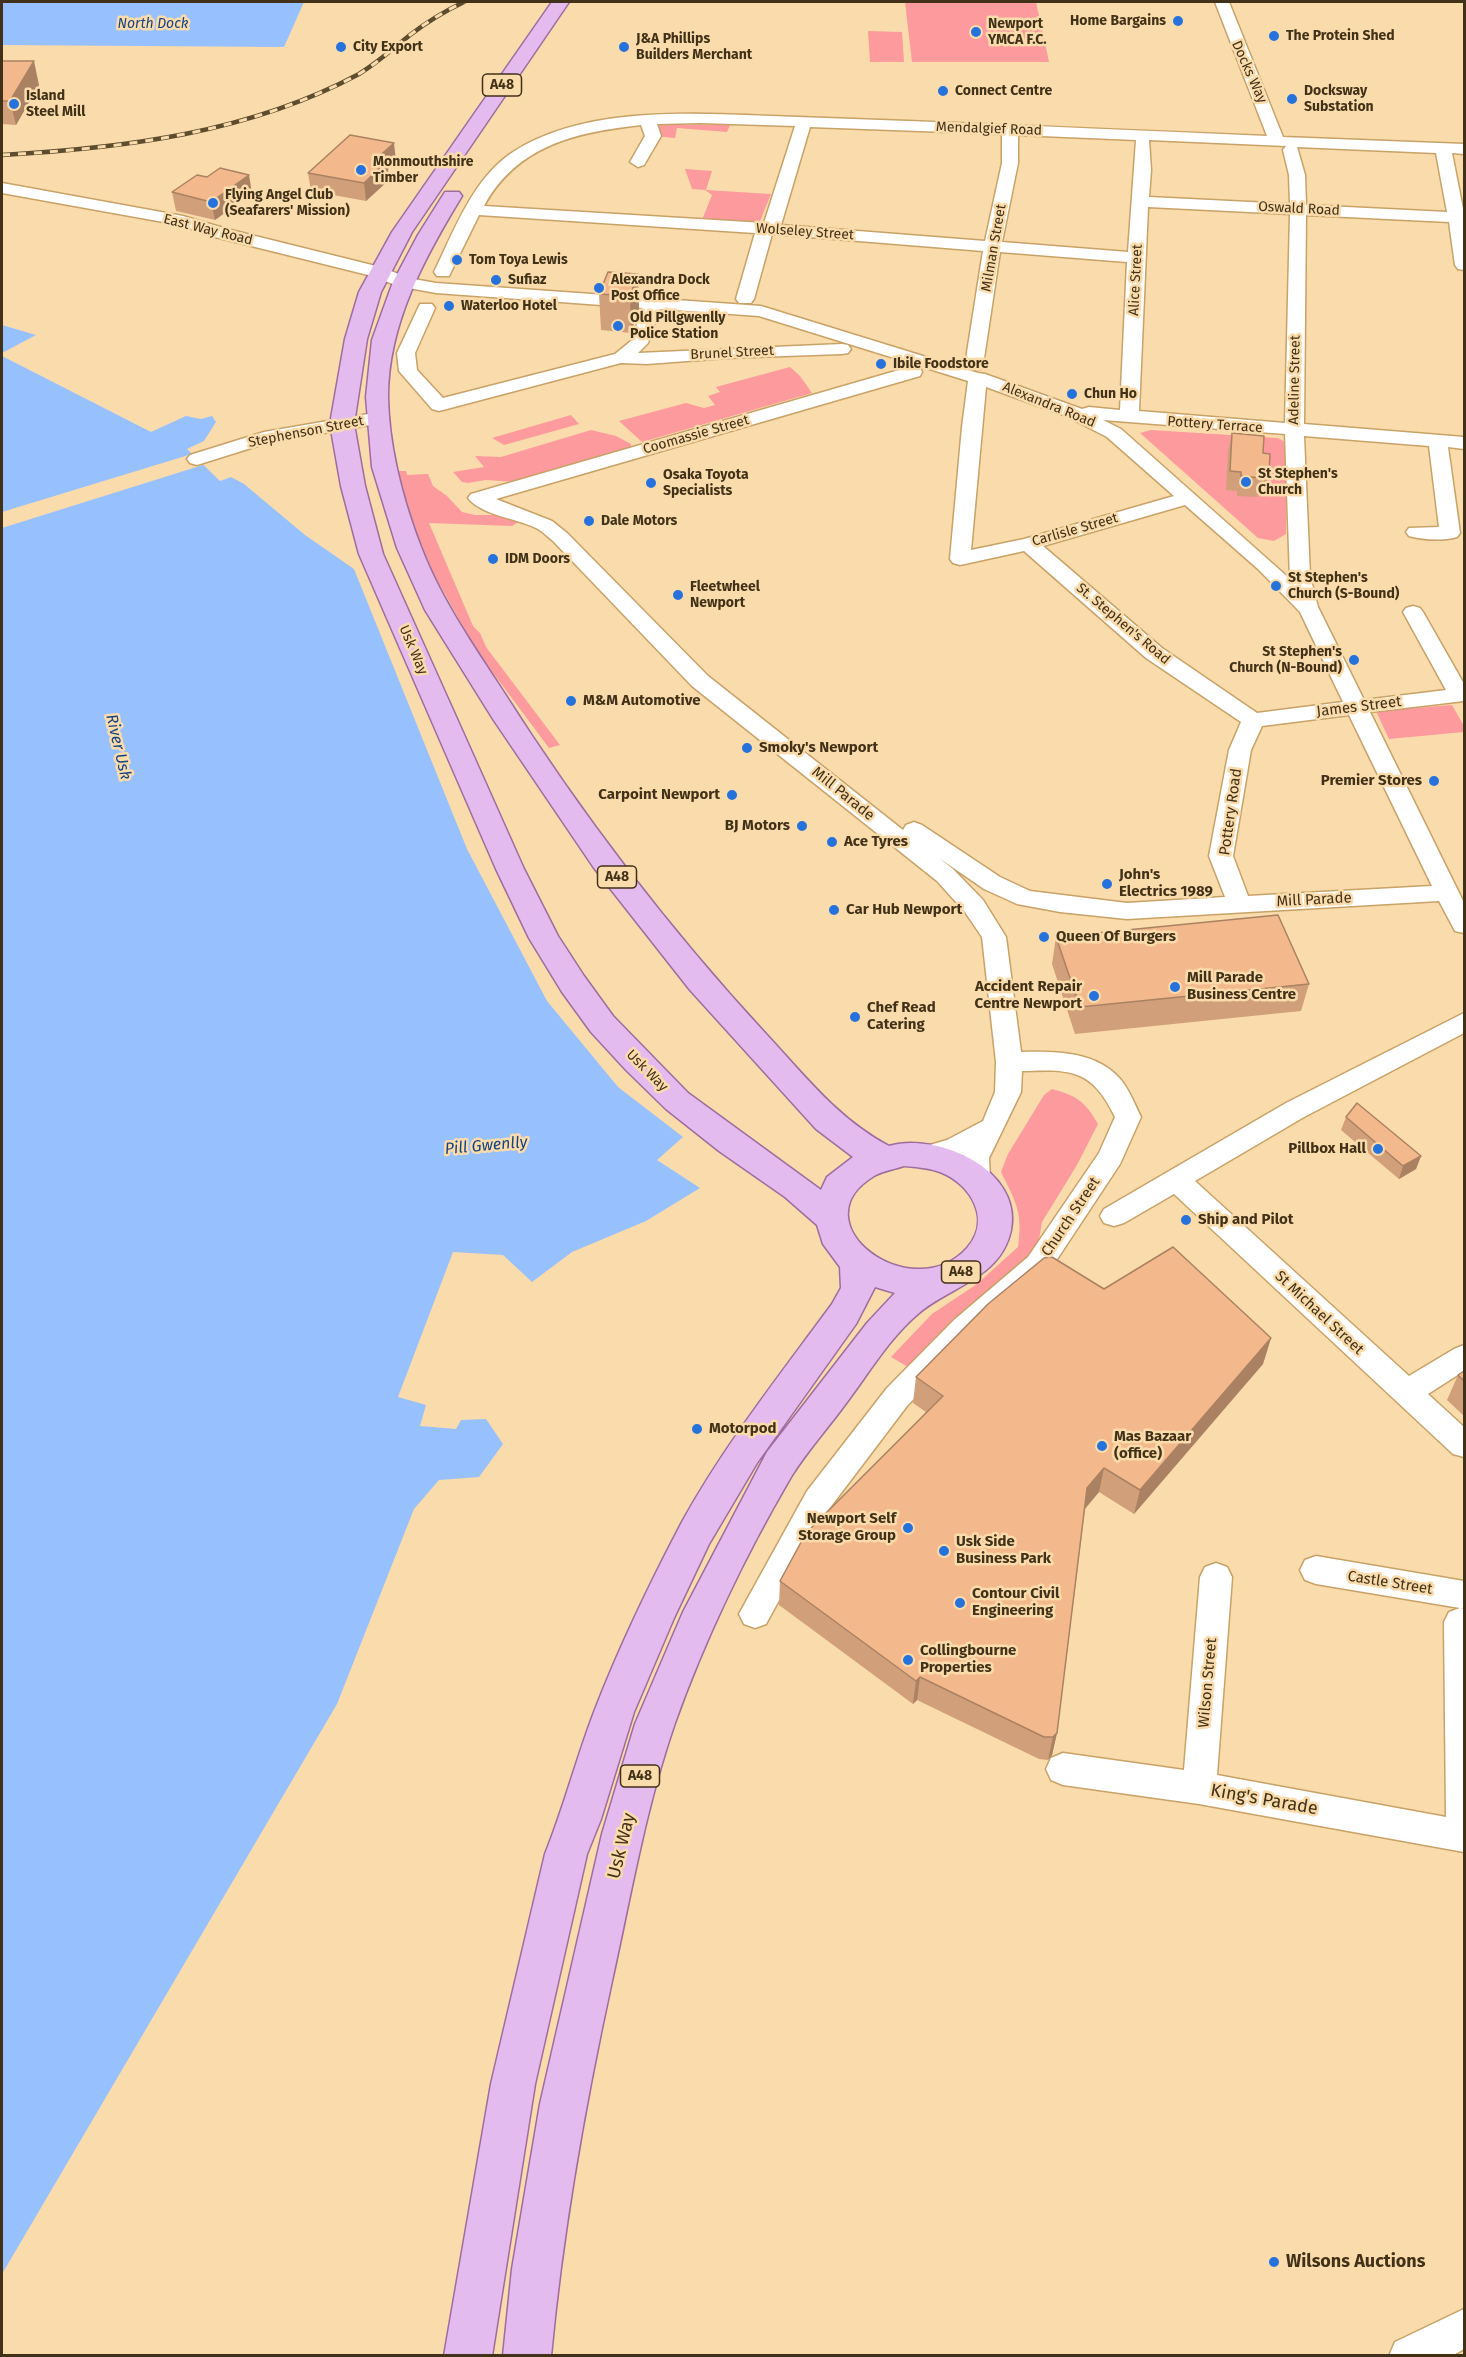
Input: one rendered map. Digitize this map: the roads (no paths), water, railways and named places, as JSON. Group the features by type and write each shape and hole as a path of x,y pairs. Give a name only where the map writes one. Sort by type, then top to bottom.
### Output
{"main road":[{"name":"Usk Way","path":"560,2 402,232 378,272 356,339 342,424 353,486 371,554 510,869 544,938 573,984 602,1024 677,1101 797,1188 830,1217"},
{"name":"A48","path":"481,150 574,2"},
{"name":"A48","path":"468,171 428,235 404,282 383,340 377,397 384,467 408,548 438,610 507,719 604,861 701,983 827,1121 864,1148 883,1158"},
{"name":"A48","path":"904,1154 925,1156 953,1164 976,1179 990,1197 996,1216 994,1237 984,1255 966,1270 942,1279 920,1282 897,1280 876,1274 858,1264 833,1234 830,1217 832,1201 839,1186 858,1169 883,1158 904,1154"},
{"name":"A48","path":"468,2355 513,2084 566,1854 580,1819 614,1712 656,1615 696,1533 744,1452 844,1314 858,1289 858,1264"},
{"name":"Usk Way","path":"527,2355 536,2269 563,2104 623,1834 655,1724 697,1624 780,1463 879,1333 904,1304 942,1279"}],"street":[{"name":"Docks Way","path":"1222,2 1240,56 1284,146"},
{"name":"Mendalgief Road","path":"443,272 473,210 506,164 534,146 576,132 647,119 804,121 1284,146 1464,149"},
{"path":"638,162 653,136 647,119"},
{"path":"745,298 804,121"},
{"name":"Milman Street","path":"960,559 976,372 992,247 1010,163 1010,130"},
{"name":"Alice Street","path":"1129,418 1136,258 1142,202 1142,142"},
{"name":"Adeline Street","path":"1284,146 1297,175 1294,430 1300,576 1309,609"},
{"path":"1443,148 1464,265"},
{"name":"East Way Road","path":"2,188 146,216 173,219 378,272"},
{"name":"Oswald Road","path":"1142,202 1457,217"},
{"name":"Wolseley Street","path":"473,210 768,229 1136,258"},
{"name":"Alexandra Road","path":"378,272 404,282 436,288 761,311 976,372 1073,411 1114,432 1265,565 1309,609 1355,707 1453,895 1464,925"},
{"path":"621,358 639,343 653,304"},
{"name":"Brunel Street","path":"426,308 406,352 408,371 439,405 621,358 647,359 728,353 842,349"},
{"name":"Coomassie Street","path":"478,498 913,372"},
{"name":"Pottery Terrace","path":"1073,411 1129,418 1464,443"},
{"name":"Stephenson Street","path":"197,459 264,438 380,418"},
{"path":"1416,532 1450,533 1438,441"},
{"name":"Mill Parade","path":"478,498 545,525 560,537 700,681 945,875 974,906 993,937 1009,1062 1008,1092 976,1158 976,1179"},
{"name":"Carlisle Street","path":"960,559 1028,544 1189,498"},
{"name":"St. Stephen's Road","path":"1028,544 1154,653 1253,720"},
{"path":"1413,612 1462,694"},
{"name":"James Street","path":"1253,720 1462,694"},
{"name":"Pottery Road","path":"1239,904 1221,856 1240,750 1253,720"},
{"name":"Mill Parade","path":"914,830 992,883 1025,898 1060,904 1127,911 1453,895"},
{"path":"1114,1216 1295,1110 1464,1022"},
{"name":"Church Street","path":"755,1614 818,1500 897,1397 964,1328 1038,1265 1111,1157 1128,1117 1111,1085 1090,1070 1056,1061 1009,1062"},
{"path":"925,1156 955,1148 993,1127"},
{"name":"St Michael Street","path":"1175,1179 1464,1444"},
{"path":"1406,1393 1464,1357"},
{"name":"Castle Street","path":"1316,1570 1462,1608"},
{"name":"Wilson Street","path":"1199,1788 1216,1577"},
{"path":"1462,1608 1464,1836"},
{"name":"King's Parade","path":"1063,1769 1199,1788 1464,1836"},
{"path":"1409,2355 1464,2329"}],"water":[{"name":"North Dock","path":"2,2 304,2 284,47 2,45"},
{"path":"2,325 36,335 2,353"},
{"path":"2,356 151,432 186,416 201,419 212,416 216,422 204,441 187,449 220,481 231,477 244,484 305,535 354,569 467,849 547,1001 618,1087 683,1137 657,1160 700,1188 646,1221 572,1252 532,1282 503,1255 453,1252 398,1397 426,1405 420,1426 456,1429 461,1420 486,1419 503,1444 479,1477 439,1480 414,1509 337,1704 2,2274"}],"railway":[{"path":"2,155 140,142 230,124 274,111 359,74 423,26 464,2"}],"place":[{"name":"Home Bargains","path":"1178,21"},
{"name":"Newport YMCA F.C.","path":"976,32"},
{"name":"The Protein Shed","path":"1274,36"},
{"name":"City Export","path":"341,47"},
{"name":"J&A Phillips Builders Merchant","path":"624,47"},
{"name":"Connect Centre","path":"943,91"},
{"name":"Docksway Substation","path":"1292,99"},
{"name":"Island Steel Mill","path":"14,104"},
{"name":"Monmouthshire Timber","path":"361,170"},
{"name":"Flying Angel Club (Seafarers' Mission)","path":"213,203"},
{"name":"Tom Toya Lewis","path":"457,260"},
{"name":"Sufiaz","path":"496,280"},
{"name":"Alexandra Dock Post Office","path":"599,288"},
{"name":"Waterloo Hotel","path":"449,306"},
{"name":"Old Pillgwenlly Police Station","path":"618,326"},
{"name":"Ibile Foodstore","path":"881,364"},
{"name":"Chun Ho","path":"1072,394"},
{"name":"St Stephen's Church","path":"1246,482"},
{"name":"Osaka Toyota Specialists","path":"651,483"},
{"name":"Dale Motors","path":"589,521"},
{"name":"IDM Doors","path":"493,559"},
{"name":"St Stephen's Church (S-Bound)","path":"1276,586"},
{"name":"Fleetwheel Newport","path":"678,595"},
{"name":"St Stephen's Church (N-Bound)","path":"1354,660"},
{"name":"M&M Automotive","path":"571,701"},
{"name":"Smoky's Newport","path":"747,748"},
{"name":"Premier Stores","path":"1434,781"},
{"name":"Carpoint Newport","path":"732,795"},
{"name":"BJ Motors","path":"802,826"},
{"name":"Ace Tyres","path":"832,842"},
{"name":"John's Electrics 1989","path":"1107,884"},
{"name":"Car Hub Newport","path":"834,910"},
{"name":"Queen Of Burgers","path":"1044,937"},
{"name":"Mill Parade Business Centre","path":"1175,987"},
{"name":"Accident Repair Centre Newport","path":"1094,996"},
{"name":"Chef Read Catering","path":"855,1017"},
{"name":"Pillbox Hall","path":"1378,1149"},
{"name":"Ship and Pilot","path":"1186,1220"},
{"name":"Motorpod","path":"697,1429"},
{"name":"Mas Bazaar (office)","path":"1102,1446"},
{"name":"Newport Self Storage Group","path":"908,1528"},
{"name":"Usk Side Business Park","path":"944,1551"},
{"name":"Contour Civil Engineering","path":"960,1603"},
{"name":"Collingbourne Properties","path":"908,1660"},
{"name":"Wilsons Auctions","path":"1274,2262"}],"water label":[{"name":"River Usk","path":"118,747"},
{"name":"Pill Gwenlly","path":"486,1146"}]}
